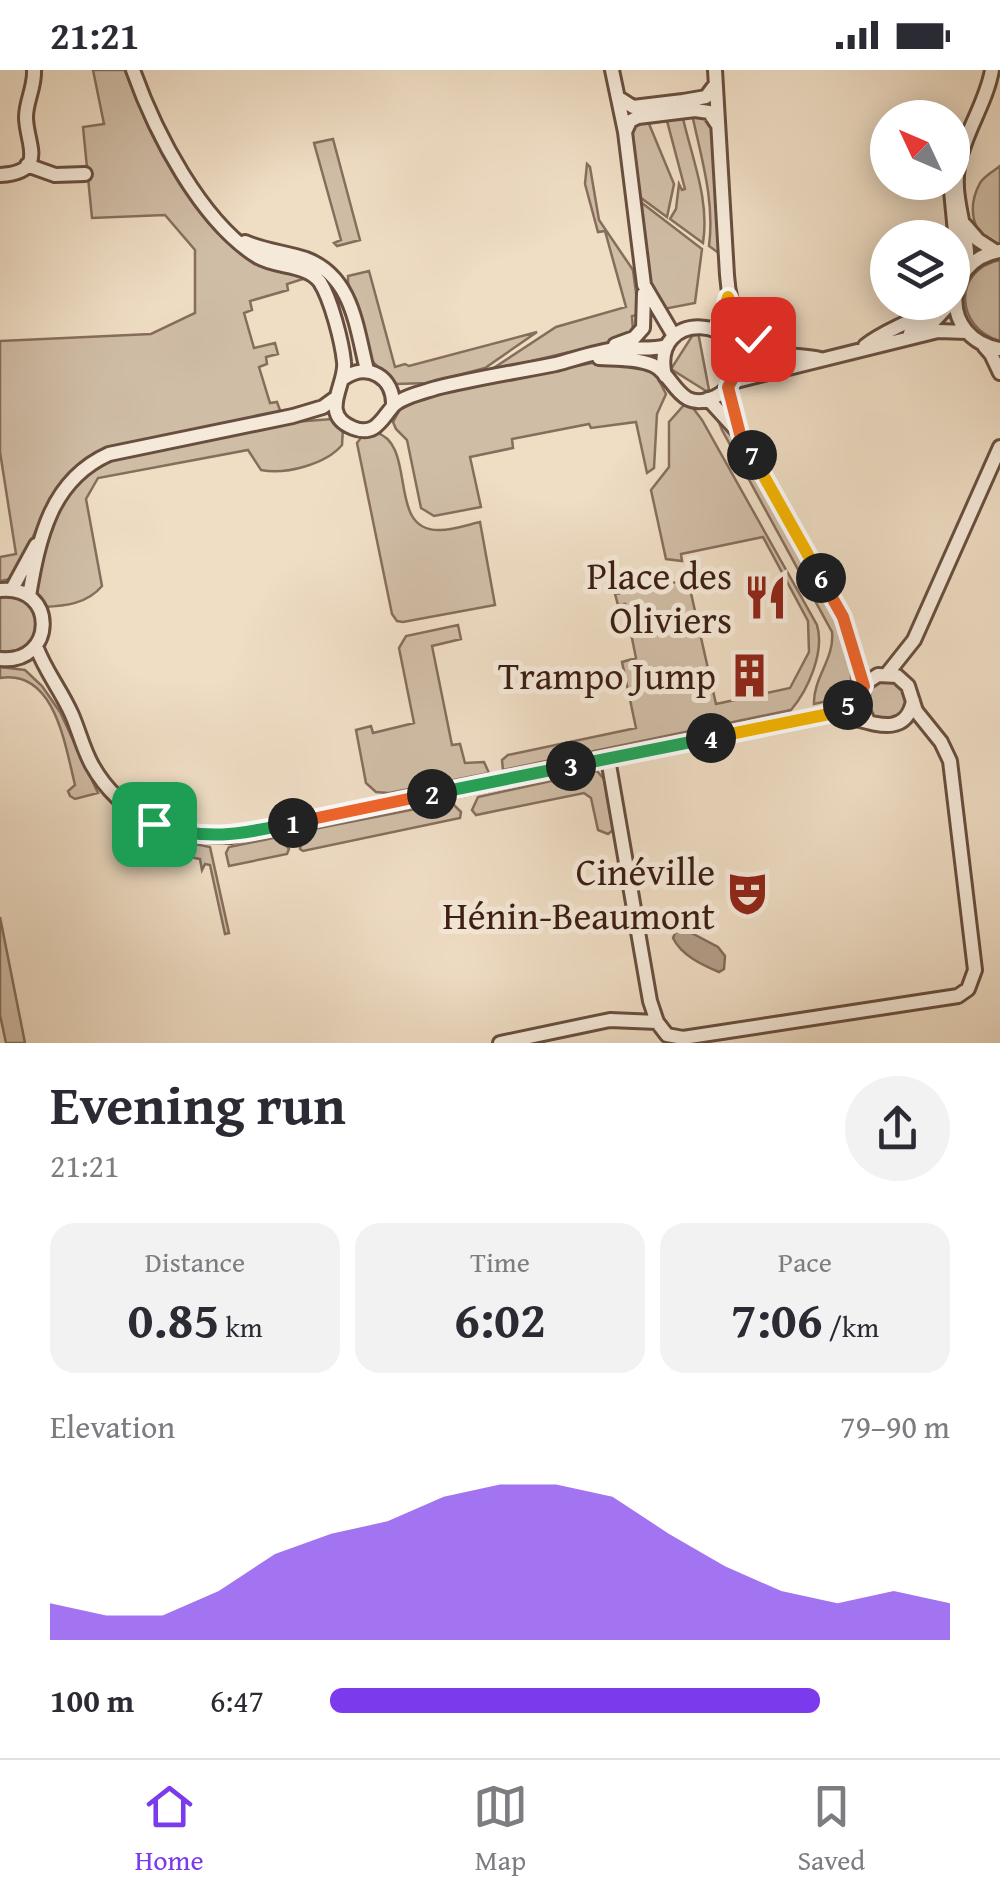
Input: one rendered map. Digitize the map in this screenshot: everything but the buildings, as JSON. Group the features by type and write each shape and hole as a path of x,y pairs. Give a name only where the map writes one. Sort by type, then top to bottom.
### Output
{"street":[{"path":"0,175 12,174 27,165 34,148 26,114 34,70"},
{"path":"133,70 152,114 213,217 230,235 268,262 304,271 319,281 330,306 344,378"},
{"path":"581,358 640,333 646,316 624,132 612,70"},
{"path":"970,133 992,70"},
{"path":"619,98 637,107 701,99 712,91 716,76"},
{"path":"716,76 728,297 742,328 764,348 820,359"},
{"path":"624,132 630,121 638,117 695,110 708,112 718,126"},
{"path":"27,165 54,175 85,174"},
{"path":"970,230 978,240 998,251"},
{"path":"230,235 306,260 333,276 346,290 367,370"},
{"path":"970,264 998,251"},
{"path":"644,285 671,341 663,360 665,376"},
{"path":"728,297 720,317 735,352 736,369 730,384 740,434"},
{"path":"858,350 876,337 916,320"},
{"path":"890,343 935,320"},
{"path":"960,320 967,332 992,354 1000,373"},
{"path":"292,416 340,418 354,428 374,428 393,406 436,388 616,349 657,349 689,328 713,328 726,338"},
{"path":"581,358 649,364 680,395 696,400 708,399 730,384 783,366 938,331 967,332"},
{"path":"982,344 1000,349"},
{"path":"735,352 783,366"},
{"path":"393,406 385,379 367,370 350,373 334,399 323,407 110,454 92,462 70,480 6,590 30,596 38,605 43,621 36,646 93,766 112,792 154,824 200,836 231,836 829,714 847,714 882,727 898,724 931,731"},
{"path":"390,387 436,388"},
{"path":"334,399 340,418"},
{"path":"708,399 740,434 843,617 862,690 860,709 868,721"},
{"path":"608,758 650,1001 657,1022 667,1034 684,1038 950,999 968,989 974,978 974,961 952,774 946,750 912,702 908,686 914,640 1000,446"},
{"path":"30,596 47,525"},
{"path":"829,714 883,674 914,640"},
{"path":"18,658 36,646"},
{"path":"854,653 908,686"},
{"path":"0,658 18,658 50,679"},
{"path":"898,724 908,715 912,702"},
{"path":"500,1043 610,1020 657,1022"}],"shaded area":[{"path":"93,70 125,70 168,165 213,228 239,252 269,267 300,272 303,279 287,284 288,290 250,301 252,310 244,313 254,348 275,343 278,354 266,357 267,364 259,367 270,403 277,402 281,413 102,451 66,478 10,579 0,581 0,557 16,554 0,452 0,341 151,334 195,313 195,250 165,215 92,218 83,127 104,124"},
{"path":"699,112 713,122 720,254 709,246 709,196 692,114"},
{"path":"682,114 702,194 703,243 670,219 676,209 679,184 685,189 667,121 651,123 650,119"},
{"path":"647,119 674,184 667,217 637,195 630,134 632,124"},
{"path":"333,139 360,240 337,246 334,243 341,240 314,143"},
{"path":"587,164 599,220 633,270 639,315 632,316 633,331 616,341 489,371 556,327 626,307 605,231 598,232 585,184"},
{"path":"1000,166 1000,246 983,236 973,211 980,183"},
{"path":"642,203 702,249 695,303 664,309 650,292 639,205"},
{"path":"1000,260 1000,341 985,334 970,316 970,281 984,266"},
{"path":"369,271 395,367 537,332 485,368 429,383 395,384 370,359 348,282 348,276"},
{"path":"698,332 709,390 706,391 671,369"},
{"path":"597,362 631,364 654,371 666,394 657,414 654,468 647,473 636,422 591,428 589,424 512,439 513,448 470,457 481,507 434,516 421,508 407,440 393,422 403,404 437,393"},
{"path":"684,405 693,408 702,420 817,625 819,647 809,681 791,710 503,770 502,760 508,755 636,728 622,662 636,658 625,604 618,605 615,594 688,580 716,704 790,688 809,652 808,621 763,537 681,554 682,561 666,559 651,490 669,467 669,422"},
{"path":"723,418 838,617 855,666 851,668 851,686 836,699 814,704 832,632 722,430 718,420"},
{"path":"332,419 343,428 342,445 326,458 305,466 261,470 248,450 98,478 86,499 102,586 83,600 43,607 36,592 44,553 63,500 92,468 117,459 294,422"},
{"path":"375,432 388,440 396,453 407,503 423,527 445,530 480,522 495,605 403,622 392,614 357,443 363,435"},
{"path":"8,595 31,607 37,628 26,646 0,651 0,596"},
{"path":"458,625 461,639 432,646 452,745 460,744 465,763 484,762 489,773 389,793 376,792 366,783 356,730 371,726 373,733 414,723 399,648 406,636"},
{"path":"0,667 25,670 42,686 60,712 98,793 75,799 70,796 68,791 75,785 54,713 34,685 19,678 0,678"},
{"path":"886,680 900,686 906,700 900,714 886,720 872,714 866,700 872,686"},
{"path":"597,771 604,779 613,830 608,834 598,830 591,798 584,793 476,815 472,810 478,797"},
{"path":"451,802 461,812 460,818 300,849 304,831"},
{"path":"138,825 160,837 210,847 229,933 225,934 210,865 205,864 202,870 200,859 175,854 132,835"},
{"path":"278,837 289,849 287,854 229,866 229,847"},
{"path":"0,917 25,1043 6,1043 0,1015"},
{"path":"684,929 718,947 725,956 724,969 712,969 681,949 673,938 676,931"}],"place":[{"name":"Place des Oliviers","path":"765,597"},
{"name":"Trampo Jump","path":"749,675"},
{"name":"Cinéville Hénin-Beaumont","path":"748,893"}],"route":[{"path":"154,824 200,836 231,836 829,714 848,704 864,686 843,617 740,434 728,387 735,376 736,355 720,324 728,297 742,328 753,339"}]}
